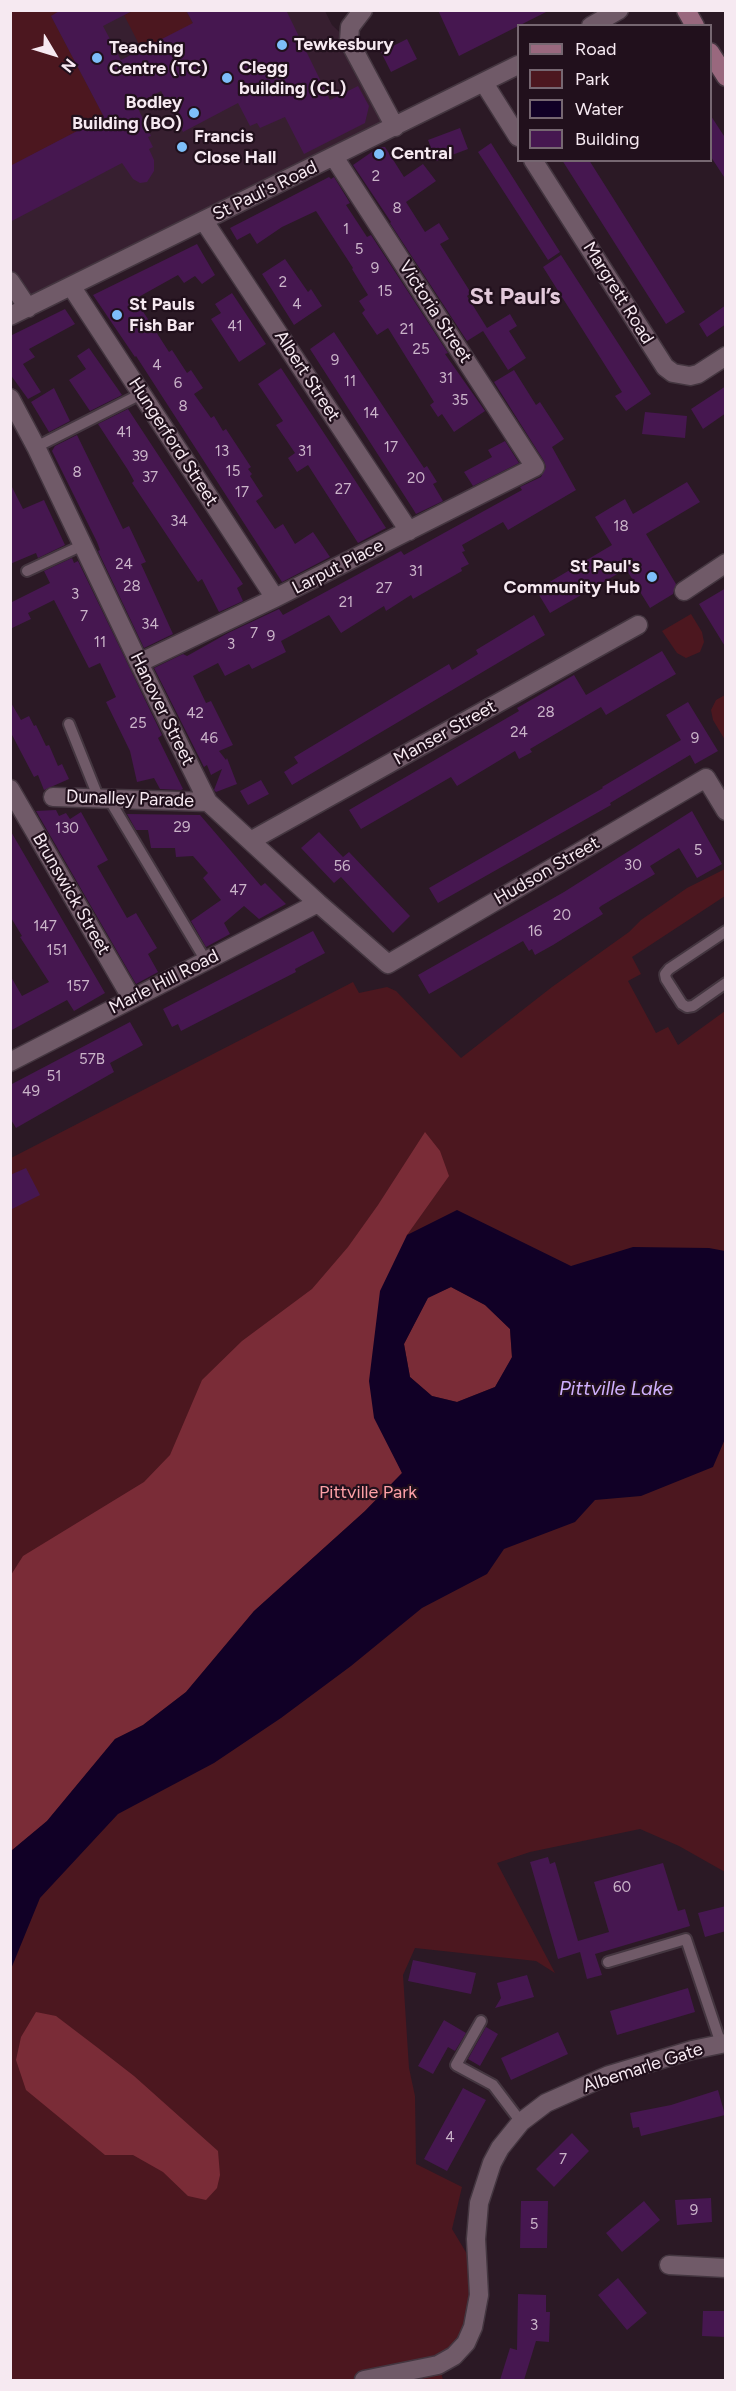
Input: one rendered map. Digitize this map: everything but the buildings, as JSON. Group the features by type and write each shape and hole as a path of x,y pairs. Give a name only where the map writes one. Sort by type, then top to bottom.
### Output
{"street":[{"path":"363,10 351,27 349,41 394,127"},
{"path":"594,24 619,10"},
{"path":"686,10 694,24"},
{"path":"712,54 726,77"},
{"name":"St Paul's Road","path":"10,316 517,66"},
{"path":"484,83 517,134"},
{"name":"Victoria Street","path":"334,157 536,467"},
{"name":"Margrett Road","path":"534,162 665,367 673,373 690,376 699,374 726,356"},
{"name":"Albert Street","path":"204,221 409,531"},
{"path":"10,281 28,308"},
{"name":"Hungerford Street","path":"71,286 276,598"},
{"name":"Hanover Street","path":"10,398 208,802 388,964"},
{"name":"Larput Place","path":"139,663 276,598 536,467"},
{"path":"684,591 726,563"},
{"name":"Manser Street","path":"252,840 638,625"},
{"name":"Hudson Street","path":"388,964 706,778 726,811"},
{"name":"Brunswick Street","path":"11,791 132,999"},
{"name":"Dunalley Parade","path":"53,797 208,802"},
{"name":"Marle Hill Road","path":"10,1062 318,903"},
{"name":"Albemarle Gate","path":"364,2380 441,2373 471,2336 479,2295 476,2239 479,2203 492,2163 500,2148 521,2122 546,2103 609,2075 692,2050 723,2044"},
{"path":"669,2265 726,2268"}],"lane":[{"path":"36,447 141,394"},
{"path":"27,571 83,545"},
{"path":"69,724 104,799 206,961"},
{"path":"726,931 665,974 682,1004 687,1008 726,983"},
{"path":"608,1962 686,1939 723,2044"},
{"path":"481,2021 456,2065 493,2085 521,2122"}],"shaded area":[{"name":"Francis Close Hall","path":"11,11 325,11 332,25 349,41 395,127 28,308 11,281"}],"green space":[{"path":"11,11 58,12 51,16 104,117 11,166"},
{"path":"133,11 186,11 198,33 142,50 124,15"},
{"path":"691,614 702,632 704,642 700,652 686,658 677,653 662,631"},
{"path":"725,695 725,740 713,720 711,710 716,700"},
{"name":"Pittville Park","path":"725,869 725,896 632,957 641,974 628,981 656,1033 668,1027 678,1045 725,1011 725,1872 679,1846 640,1829 530,1852 497,1863 555,1973 536,1961 415,1948 403,1975 409,2068 415,2096 416,2164 462,2187 452,2229 479,2274 476,2315 439,2365 443,2380 11,2380 11,1158 353,982 359,993 387,987 396,991 461,1058 552,987 629,932 641,920 687,888"},
{"path":"425,1132 440,1151 449,1176 407,1235 396,1459 402,1473 365,1511 254,1611 186,1692 143,1725 115,1739 47,1821 11,1851 11,1575 23,1556 144,1482 170,1455 202,1380 242,1341 312,1289 348,1247"},
{"path":"451,1287 485,1305 510,1329 512,1358 495,1387 457,1402 432,1396 410,1377 404,1344 428,1297"},
{"path":"36,2012 56,2016 98,2048 134,2076 218,2151 220,2175 217,2188 206,2200 188,2196 163,2172 133,2155 105,2155 26,2090 16,2060 21,2037"}],"water":[{"name":"Pittville Lake","path":"457,1210 571,1266 633,1247 709,1248 725,1251 725,1439 713,1467 641,1496 595,1500 575,1522 504,1549 487,1574 422,1608 351,1666 281,1718 214,1763 118,1814 40,1898 11,1969 11,1851 47,1821 115,1739 143,1725 186,1692 254,1611 365,1511 402,1473 374,1418 369,1381 380,1291 407,1235","holes":["451,1287 485,1305 510,1329 512,1357 495,1387 457,1402 432,1396 410,1377 404,1344 428,1298"]}],"place":[{"name":"Tewkesbury","path":"282,45"},
{"name":"Teaching Centre (TC)","path":"97,58"},
{"name":"Clegg building (CL)","path":"227,78"},
{"name":"Bodley Building (BO)","path":"194,113"},
{"name":"Francis Close Hall","path":"182,147"},
{"name":"Central","path":"379,154"},
{"name":"St Pauls Fish Bar","path":"117,315"},
{"name":"St Paul's Community Hub","path":"652,577"}],"district":[{"name":"St Paul’s","path":"515,297"}]}
